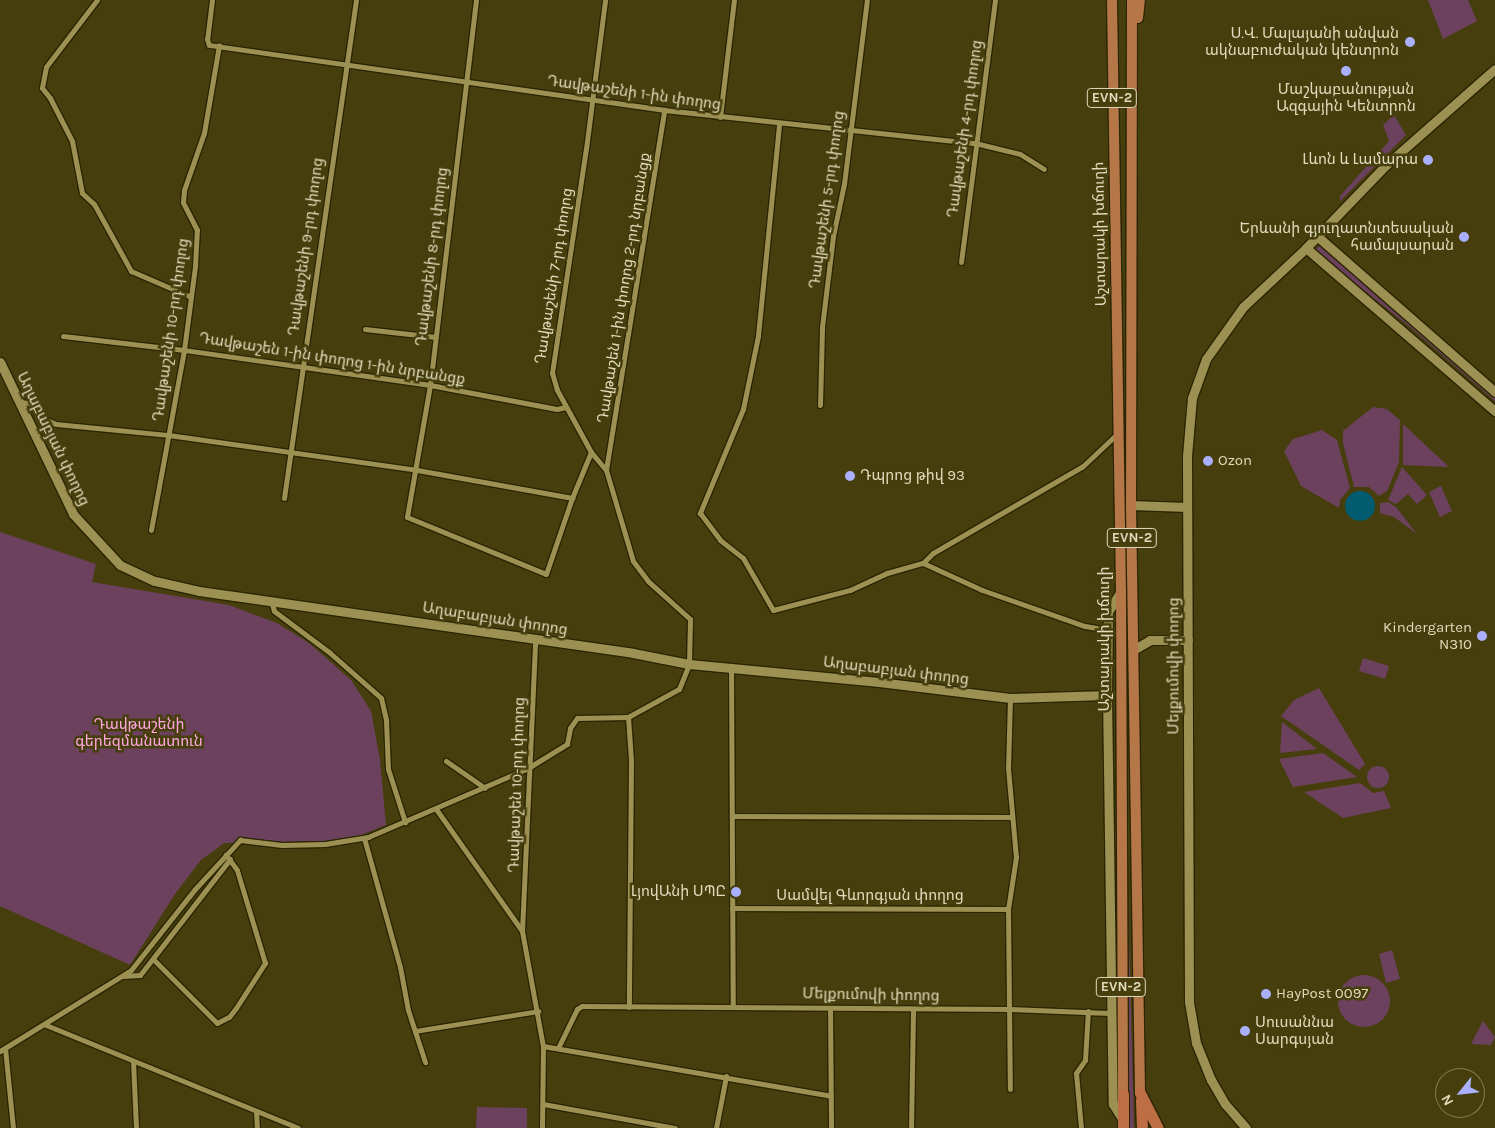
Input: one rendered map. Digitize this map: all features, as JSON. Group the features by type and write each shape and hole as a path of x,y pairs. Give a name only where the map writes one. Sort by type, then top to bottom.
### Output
{"highway":[{"name":"Աշտարակի խճուղի","path":"1140,1093 1142,1128"},
{"path":"1140,1093 1158,1128"},
{"name":"Աշտարակի խճուղի","path":"1123,1094 1123,1124"}],"main road":[{"name":"Աշտարակի խճուղի","path":"1112,0 1121,591 1120,881 1123,1094"},
{"name":"Աշտարակի խճուղի","path":"1132,0 1130,196 1131,505 1140,1093"},
{"path":"1132,74 1140,0"},
{"path":"1115,197 1130,196"},
{"path":"1120,881 1137,881"}],"street":[{"path":"97,0 46,67 42,88 50,98 72,141 82,193 94,204 131,271 191,297"},
{"path":"212,0 207,39 209,45 219,46"},
{"name":"Դավթաշենի 9-րդ փողոց","path":"284,498 304,368 307,326 356,0"},
{"name":"Դավթաշենի 8-րդ փողոց","path":"476,0 430,385 417,470 407,517 546,574 572,498"},
{"name":"Դավթաշենի 7-րդ փողոց","path":"605,0 572,248 553,353 552,373 566,407 574,418 591,452 606,470 634,561 648,581 690,619 689,664"},
{"path":"720,117 734,0"},
{"name":"Դավթաշենի 5-րդ փողոց","path":"820,405 822,327 867,0"},
{"name":"Դավթաշենի 4-րդ փողոց","path":"961,262 974,144 995,0"},
{"name":"Դավթաշենի 10-րդ փողոց","path":"151,530 184,350 198,230 183,202 184,190 204,134 219,46"},
{"name":"Դավթաշենի 1-ին փողոց","path":"219,46 779,125 974,144 1020,154 1044,168"},
{"name":"Մելքումովի փողոց","path":"1246,1128 1225,1104 1211,1080 1196,1043 1190,1014 1187,507 1190,415 1206,359 1242,307 1306,248 1386,165 1495,69"},
{"name":"Դավթաշեն 1-ին փողոց 2-րդ նրբանցք","path":"606,470 664,110"},
{"path":"779,125 758,336 743,409 727,440 700,514 720,540 743,558 773,610 850,590 887,573 923,563 933,553 1083,466 1118,433"},
{"path":"1317,236 1495,392"},
{"path":"1306,248 1495,411"},
{"path":"365,329 436,338"},
{"name":"Դավթաշեն 1-ին փողոց 1-ին նրբանցք","path":"63,336 184,350 430,385 557,409 566,407"},
{"name":"Աղաբաբյան փողոց","path":"0,362 73,514 120,565 155,581 199,592 271,600 633,653 689,664 730,666 1010,698 1107,695"},
{"path":"19,402 30,403 42,418 56,424 169,435 417,470 572,498 591,452"},
{"path":"1131,505 1187,507"},
{"path":"923,563 991,593 1084,626 1108,630"},
{"path":"1121,591 1110,606 1107,695 1112,1104 1123,1124"},
{"path":"271,600 274,611 329,652 381,698 386,720 388,769 405,822"},
{"name":"Դավթաշեն 10-րդ փողոց","path":"522,931 535,640"},
{"path":"1133,650 1150,640 1188,640"},
{"path":"122,976 138,977 154,960 240,840 282,845 325,844 364,838 405,822 528,768 567,744 570,728 577,718 628,717 679,689 689,664"},
{"path":"730,666 734,816 732,908 733,1007"},
{"path":"1010,698 1010,817 1016,857 1008,909 1010,1089"},
{"path":"628,717 631,760 629,1006"},
{"path":"446,761 485,788"},
{"path":"436,809 522,931 543,1046 542,1128"},
{"path":"734,816 1010,817"},
{"path":"364,838 415,1031 425,1062"},
{"path":"154,960 209,1018 223,1022 233,1013 265,963 241,883 228,857"},
{"path":"13,1128 3,1050 46,1025 131,970 228,857"},
{"name":"Սամվել Գևորգյան փողոց","path":"732,908 1008,909"},
{"name":"Մելքումովի փողոց","path":"558,1048 577,1009 582,1006 912,1010 1010,1009 1111,1013"},
{"path":"830,1008 831,1128"},
{"path":"912,1010 912,1128"},
{"path":"415,1031 538,1011"},
{"path":"1081,1128 1076,1073 1085,1060 1088,1011"},
{"path":"46,1025 298,1128"},
{"path":"543,1046 726,1076 831,1096"},
{"path":"133,1061 136,1128"},
{"path":"716,1128 726,1076"},
{"path":"543,1104 675,1128"},
{"path":"256,1111 257,1128"}],"green space":[{"path":"1428,0 1468,0 1477,21 1443,39"},
{"path":"1394,115 1406,135 1340,201 1340,196 1389,141 1383,125"},
{"path":"1322,244 1495,396 1495,401 1410,327 1321,256 1316,249"},
{"path":"1373,407 1387,409 1400,420 1399,462 1387,491 1379,496 1369,487 1354,487 1343,443 1343,431"},
{"path":"1403,424 1447,465 1448,467 1403,465"},
{"path":"1322,430 1337,440 1350,488 1340,500 1339,508 1301,486 1284,451 1293,439"},
{"path":"1402,467 1427,495 1417,504 1408,494 1396,504 1388,500"},
{"path":"1441,486 1452,511 1440,517 1429,492"},
{"path":"1388,502 1396,507 1417,534 1394,517 1380,513 1380,503"},
{"name":"Դավթաշենի գերեզմանատուն","path":"0,532 96,564 92,582 229,605 277,623 309,643 351,680 371,711 380,760 386,825 346,841 224,843 201,860 175,894 130,965 0,906"},
{"path":"1363,658 1389,666 1385,679 1359,671"},
{"path":"1319,688 1365,764 1359,770 1281,716 1294,700"},
{"path":"1282,722 1317,749 1280,753"},
{"path":"1323,753 1357,777 1293,787 1279,759"},
{"path":"1374,766 1382,766 1389,773 1389,781 1382,788 1374,788 1367,781 1367,773"},
{"path":"1360,783 1373,793 1384,791 1391,808 1343,818 1304,792"},
{"path":"1127,895 1128,897 1134,1128 1128,1128"},
{"path":"1392,950 1400,979 1386,983 1379,954"},
{"path":"1364,975 1374,977 1382,983 1388,991 1390,1001 1388,1011 1382,1019 1374,1025 1364,1027 1354,1025 1346,1019 1340,1011 1338,1001 1340,991 1346,983 1354,977"},
{"path":"1483,1021 1495,1037 1491,1045 1471,1044"},
{"path":"477,1107 527,1108 527,1128 476,1128"}],"water":[{"path":"1360,491 1371,495 1375,506 1371,517 1360,521 1349,517 1345,506 1349,495"}],"place":[{"name":"Ս.Վ. Մալայանի անվան ակնաբուժական կենտրոն","path":"1410,42"},
{"name":"Մաշկաբանության Ազգային Կենտրոն","path":"1346,71"},
{"name":"Լևոն և Լամարա","path":"1428,160"},
{"name":"Երևանի գյուղատնտեսական համալսարան","path":"1464,237"},
{"name":"Ozon","path":"1208,461"},
{"name":"Դպրոց թիվ 93","path":"850,476"},
{"name":"Kindergarten N310","path":"1482,636"},
{"name":"ԼյովԱնի ՍՊԸ","path":"736,892"},
{"name":"HayPost 0097","path":"1266,994"},
{"name":"Սուսաննա Սարգսյան","path":"1245,1031"}]}
